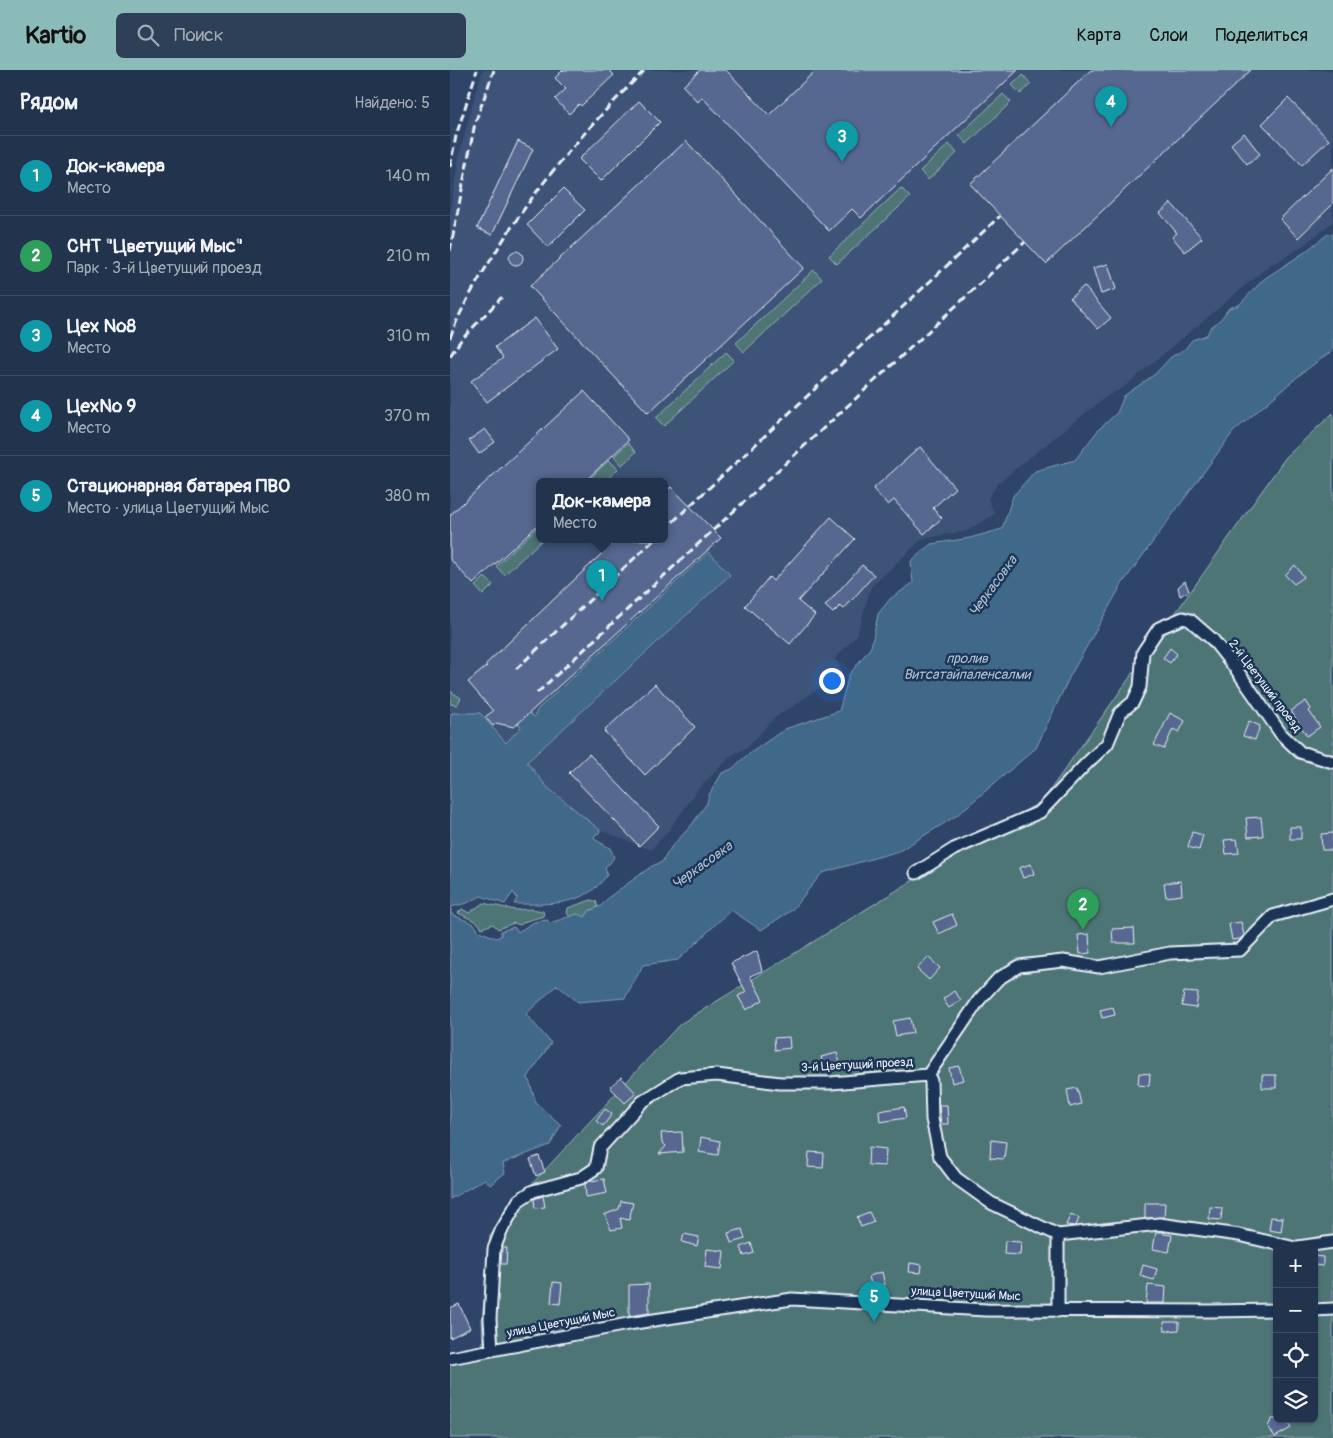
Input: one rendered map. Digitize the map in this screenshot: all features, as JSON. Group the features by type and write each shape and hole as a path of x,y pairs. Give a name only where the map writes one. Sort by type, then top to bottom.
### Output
{"street":[{"name":"2-й Цветущий проезд","path":"916,873 954,849 1040,812 1108,744 1120,713 1133,702 1140,687 1143,652 1160,628 1183,618 1190,620 1213,640 1236,669 1281,734 1300,752 1333,762"},
{"name":"3-й Цветущий проезд","path":"492,1350 490,1319 494,1249 519,1200 533,1191 581,1178 596,1168 600,1148 642,1102 680,1078 717,1075 780,1083 831,1083 928,1075 979,1000 998,979 1019,966 1063,961 1099,968 1170,953 1240,950 1273,916 1333,899"},
{"path":"928,1075 932,1081 932,1119 940,1157 956,1178 992,1204 1058,1235 1159,1224 1239,1235 1274,1243"},
{"path":"1058,1235 1058,1311"},
{"path":"1318,1244 1333,1242"},
{"name":"улица Цветущий Мыс","path":"450,1358 628,1324 792,1299 986,1310 1273,1310"},
{"path":"1318,1310 1333,1309"}],"shaded area":[{"path":"483,70 1333,70 1333,222 1300,248 1270,265 1123,388 1107,396 998,483 988,499 995,514 967,531 922,539 871,587 857,635 835,659 843,671 774,718 748,747 732,755 700,787 668,831 651,850 600,830 547,787 527,762 730,576 709,552 538,709 534,717 529,713 521,727 506,743 480,713 452,713 450,717 450,215 458,160"}],"green space":[{"path":"1023,75 1031,84 1020,94 1012,85"},
{"path":"1003,94 1011,102 967,144 959,135"},
{"path":"949,144 957,153 928,180 920,171"},
{"path":"901,188 910,197 837,264 829,256"},
{"path":"814,270 822,279 744,352 736,343"},
{"path":"726,352 734,360 664,426 656,418"},
{"path":"1333,413 1333,1309 1318,1310 1318,1243 1273,1243 1273,1423 1318,1423 1318,1315 1333,1316 1333,1438 450,1438 450,1356 460,1359 464,1348 483,1347 482,1321 490,1236 531,1185 680,1024 1043,800 1286,457"},
{"path":"628,443 636,452 622,465 614,456"},
{"path":"609,460 618,469 608,478 590,478"},
{"path":"536,529 536,543 539,543 504,575 496,566"},
{"path":"485,577 493,585 483,595 475,586"},
{"path":"450,691 461,698 457,705 450,704"},
{"path":"591,900 596,901 598,907 589,911 585,917 577,914 570,917 567,913 568,908"},
{"path":"483,903 515,910 531,909 543,911 544,916 526,921 520,925 514,923 498,929 493,924 482,928 477,922 458,913 462,909 469,913"}],"water":[{"name":"пролив Витсатайпаленсалми","path":"1328,234 1333,234 1333,350 1302,373 1233,432 1122,584 1070,676 1036,748 956,816 899,851 822,873 792,910 761,930 731,910 678,960 643,965 625,998 578,1002 557,985 526,1014 551,1043 528,1077 536,1103 561,1125 550,1145 503,1163 505,1173 490,1185 485,1179 450,1199 450,717 452,713 480,713 506,743 521,727 518,723 529,713 534,717 538,709 709,552 730,575 527,762 547,787 600,830 594,839 610,848 614,857 605,867 607,875 588,893 565,902 514,904 517,898 513,892 505,904 481,896 467,903 451,907 451,914 474,924 479,931 496,938 501,936 501,931 514,927 518,932 534,922 547,920 550,923 577,914 585,917 589,911 601,906 609,897 652,866 662,862 672,846 691,826 707,803 709,795 722,773 732,769 746,756 785,729 839,711 849,675 871,647 878,614 890,599 913,583 911,561 931,544 970,538 1002,529 1013,496 1035,471 1075,460 1099,429 1117,413 1124,396 1155,374 1171,357 1185,349 1192,340 1207,335 1210,328 1221,319 1229,308 1239,305 1264,279"}],"building":[{"path":"563,70 609,70 614,75 581,106 579,104 569,114 555,99 566,89 555,78"},
{"path":"700,70 726,70 769,115 816,70 1018,70 861,218 852,209 829,231 702,97 698,102 683,86"},
{"path":"1091,70 1251,70 1046,264 970,184"},
{"path":"1288,98 1329,140 1302,165 1262,124"},
{"path":"639,101 660,122 601,181 579,159"},
{"path":"1244,133 1260,154 1247,164 1231,144"},
{"path":"518,141 533,149 492,235 477,228"},
{"path":"686,141 804,268 648,413 530,286"},
{"path":"1333,168 1333,204 1298,238 1280,219"},
{"path":"563,189 585,210 548,247 527,225"},
{"path":"1171,203 1202,238 1185,252 1172,237 1177,233 1160,213"},
{"path":"513,251 519,251 523,258 519,265 513,265 509,261 509,255"},
{"path":"1108,264 1116,289 1101,294 1093,268"},
{"path":"1084,286 1111,318 1098,329 1070,298"},
{"path":"535,318 558,349 487,402 471,381 503,358 495,347"},
{"path":"584,391 629,440 588,478 536,478 536,527 473,584 450,559 450,515"},
{"path":"485,429 495,442 479,454 469,440"},
{"path":"920,447 955,488 933,508 942,518 924,534 894,500 888,505 873,489"},
{"path":"671,487 721,538 514,727 496,723 493,726 485,717 493,711 468,682 487,666 485,665 613,543 668,543 668,490"},
{"path":"831,517 855,539 798,601 815,615 790,644 745,606 769,577 773,581"},
{"path":"862,565 874,575 844,609 840,606 833,613 825,606"},
{"path":"1295,565 1304,577 1294,584 1285,575"},
{"path":"1185,581 1189,591 1180,596 1178,587"},
{"path":"1170,648 1177,654 1170,663 1163,658"},
{"path":"655,684 695,727 645,775 604,731"},
{"path":"1306,701 1311,709 1309,711 1320,727 1307,736 1291,711"},
{"path":"1170,713 1185,721 1179,732 1173,729 1164,749 1154,745"},
{"path":"1249,721 1260,726 1255,740 1243,736"},
{"path":"589,754 659,826 639,846 569,773"},
{"path":"1261,817 1263,836 1248,837 1246,818"},
{"path":"1290,827 1301,827 1301,839 1290,839"},
{"path":"1192,832 1203,835 1199,850 1188,847"},
{"path":"1333,833 1333,850 1322,850 1321,834"},
{"path":"1237,839 1239,853 1226,854 1224,840"},
{"path":"1031,864 1034,874 1023,878 1019,868"},
{"path":"1181,881 1182,895 1166,897 1164,883"},
{"path":"952,914 957,925 939,934 933,922"},
{"path":"1241,922 1244,935 1240,939 1232,940 1229,924"},
{"path":"1134,928 1135,943 1113,943 1112,929"},
{"path":"1089,934 1090,953 1080,954 1078,935"},
{"path":"757,951 762,971 750,976 763,1000 746,1010 738,996 746,992 731,963"},
{"path":"928,957 940,968 929,980 917,969"},
{"path":"954,991 961,1000 949,1008 943,999"},
{"path":"1184,992 1198,993 1196,1008 1182,1006"},
{"path":"1113,1007 1115,1015 1102,1018 1100,1010"},
{"path":"910,1018 913,1033 896,1036 893,1021"},
{"path":"789,1037 790,1048 775,1050 774,1038"},
{"path":"837,1053 840,1063 824,1068 821,1057"},
{"path":"959,1066 963,1080 952,1083 949,1068"},
{"path":"1139,1073 1150,1074 1149,1086 1138,1085"},
{"path":"1262,1075 1276,1075 1276,1088 1262,1088"},
{"path":"621,1077 636,1093 625,1103 610,1087"},
{"path":"1077,1088 1081,1104 1070,1107 1067,1090"},
{"path":"939,1105 947,1105 948,1124 941,1124"},
{"path":"904,1107 906,1118 880,1122 879,1111"},
{"path":"605,1109 612,1114 603,1126 596,1121"},
{"path":"682,1132 683,1152 659,1154 666,1146 662,1142 661,1133"},
{"path":"701,1137 720,1141 718,1155 699,1152"},
{"path":"991,1140 1006,1142 1004,1159 990,1158"},
{"path":"869,1147 886,1149 885,1166 868,1165"},
{"path":"809,1152 824,1153 823,1168 808,1167"},
{"path":"539,1156 545,1172 536,1176 530,1159"},
{"path":"604,1179 607,1193 586,1197 585,1184 590,1181"},
{"path":"543,1196 545,1207 535,1208 534,1199"},
{"path":"621,1201 633,1203 629,1220 620,1218 622,1228 611,1230 604,1215 619,1209"},
{"path":"1145,1203 1165,1203 1164,1217 1145,1218"},
{"path":"1210,1207 1222,1208 1221,1220 1209,1219"},
{"path":"869,1212 874,1222 861,1227 857,1217"},
{"path":"1071,1214 1079,1218 1076,1226 1066,1225"},
{"path":"1271,1217 1283,1218 1281,1232 1269,1230"},
{"path":"742,1229 745,1239 731,1243 728,1233"},
{"path":"1156,1232 1172,1235 1169,1252 1153,1249"},
{"path":"684,1234 699,1237 697,1246 682,1242"},
{"path":"1005,1241 1021,1242 1020,1255 1004,1254"},
{"path":"751,1243 754,1253 744,1256 741,1247"},
{"path":"502,1248 507,1248 506,1264 501,1264"},
{"path":"707,1249 724,1251 722,1269 705,1267"},
{"path":"1318,1256 1323,1257 1323,1266 1318,1265"},
{"path":"910,1263 922,1265 921,1273 909,1272"},
{"path":"1143,1265 1157,1269 1154,1280 1140,1276"},
{"path":"882,1272 885,1285 872,1288 869,1276"},
{"path":"553,1282 562,1283 560,1304 551,1303"},
{"path":"649,1284 649,1313 629,1316 629,1285"},
{"path":"1148,1285 1166,1287 1165,1303 1146,1303"},
{"path":"459,1304 470,1328 450,1338 450,1308"},
{"path":"1164,1322 1179,1322 1179,1330 1165,1331"},
{"path":"1273,1419 1273,1423 1287,1423 1291,1428 1275,1437 1268,1426"}],"railway":[{"path":"450,167 456,136 477,70"},
{"path":"450,251 475,123 494,70"},
{"path":"450,338 474,287 525,207 582,136 645,70"},
{"path":"668,526 1000,216"},
{"path":"537,693 1025,242"},
{"path":"450,356 461,340 502,297"},
{"path":"516,669 651,543"}],"place":[{"name":"Цех№ 9","path":"1111,127"},
{"name":"Цех №8","path":"842,162"},
{"name":"Док-камера","path":"602,601"},
{"name":"СНТ \"Цветущий Мыс\"","path":"1083,930"},
{"name":"Стационарная батарея ПВО","path":"874,1322"}],"water label":[{"name":"Черкасовка","path":"993,586"},
{"name":"Черкасовка","path":"702,865"}]}
